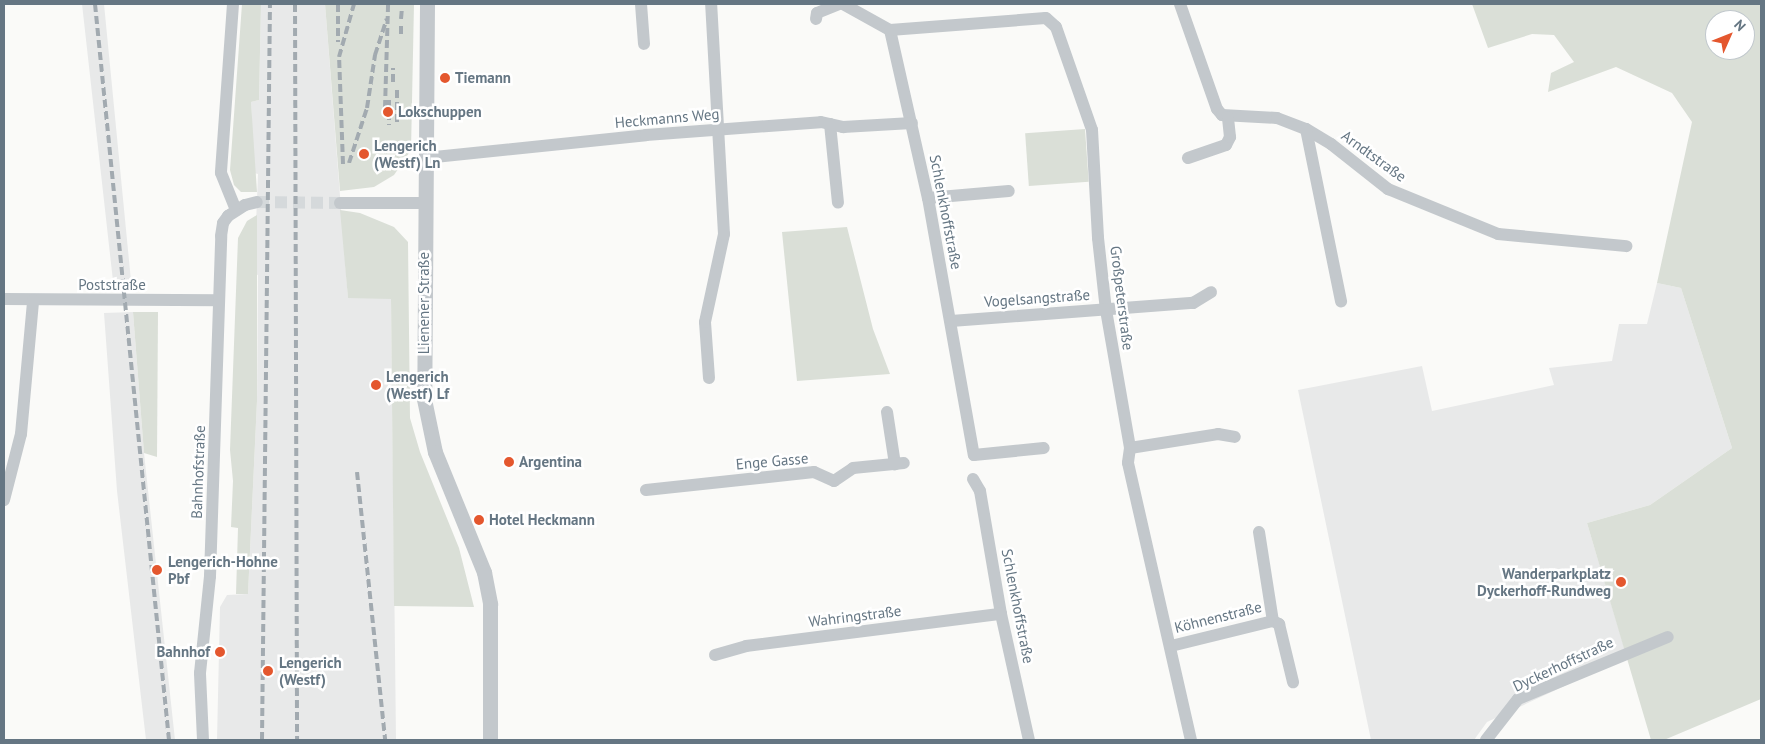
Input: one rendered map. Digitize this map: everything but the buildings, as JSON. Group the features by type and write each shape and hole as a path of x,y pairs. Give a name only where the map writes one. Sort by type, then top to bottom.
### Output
{"street":[{"path":"233,4 221,174 236,210 257,202"},
{"name":"Lienener Straße","path":"427,4 424,203 426,415 435,452 484,572 490,604 490,740"},
{"path":"641,4 644,44"},
{"path":"709,378 705,322 724,234 716,130 710,4"},
{"path":"816,19 817,13 839,4"},
{"path":"843,4 890,30"},
{"path":"1180,4 1217,109 1228,118 1230,137 1226,145 1188,158"},
{"name":"Großpeterstraße","path":"890,30 1046,18 1056,27 1092,130 1098,238 1106,310 1130,448 1128,463 1136,508 1171,646 1191,740"},
{"name":"Schlenkhoffstraße","path":"890,30 928,198 974,455 1044,448"},
{"name":"Arndtstraße","path":"1228,118 1277,118 1306,129 1331,144 1388,189 1498,234 1626,246"},
{"name":"Heckmanns Weg","path":"425,158 716,130 821,122 842,128 912,123"},
{"path":"830,124 838,203"},
{"path":"1306,129 1341,301"},
{"path":"928,198 1008,192"},
{"path":"340,203 424,203"},
{"name":"Bahnhofstraße","path":"203,740 200,673 210,576 223,223 236,210"},
{"name":"Vogelsangstraße","path":"951,321 1193,304 1212,292"},
{"name":"Poststraße","path":"4,299 33,301 219,300"},
{"path":"4,500 21,434 33,301"},
{"name":"Enge Gasse","path":"646,490 814,472 834,481 853,468 899,463 887,412"},
{"path":"1130,448 1218,434 1235,437"},
{"name":"Schlenkhoffstraße","path":"973,479 980,491 1001,614 1029,740"},
{"name":"Köhnenstraße","path":"1259,532 1273,621"},
{"name":"Wahringstraße","path":"715,656 746,646 1001,614"},
{"name":"Köhnenstraße","path":"1171,646 1273,621 1279,624 1293,682"},
{"name":"Dyckerhoffstraße","path":"1486,740 1518,699 1668,637"}],"shaded area":[{"path":"82,4 104,4 132,291 114,290"},
{"path":"242,4 261,4 259,100 251,102 257,192 241,192 234,185 230,170"},
{"path":"261,4 325,4 348,298 391,298 396,740 217,740 220,607 227,595 248,594 257,401 258,275 254,274 258,174 254,173 251,102 259,100"},
{"path":"325,4 414,4 411,150 394,175 374,187 340,191"},
{"path":"1472,4 1761,4 1761,699 1664,740 1651,740 1587,523 1650,505 1732,448 1681,288 1657,283 1692,122 1672,93 1616,67 1548,92 1551,73 1574,62 1554,35 1532,34 1488,48"},
{"path":"1085,129 1089,182 1029,186 1025,133"},
{"path":"340,210 360,213 394,227 408,242 410,418 420,452 459,548 474,607 394,606 391,299 348,298"},
{"path":"257,215 257,401 248,594 236,594 238,528 231,527 233,481 230,450 238,238 247,221"},
{"path":"847,227 873,329 890,374 797,381 782,232"},
{"path":"1657,283 1681,288 1732,448 1650,505 1587,523 1627,657 1487,722 1474,740 1371,740 1298,390 1422,366 1432,411 1554,385 1549,368 1612,361 1619,324 1647,324"},
{"path":"133,312 144,453 175,740 146,740 117,491 104,313"},
{"path":"133,312 158,312 157,457 144,453"}],"tunnel":[{"path":"257,202 340,203"}],"railway":[{"path":"95,4 169,740"},
{"path":"262,740 270,4"},
{"path":"295,4 297,740"},
{"path":"338,4 338,42"},
{"path":"343,164 339,57 354,4"},
{"path":"385,108 388,4"},
{"path":"401,19 402,8"},
{"path":"349,163 367,108 375,55 387,19"},
{"path":"401,23 401,34"},
{"path":"393,68 393,82"},
{"path":"397,90 397,125"},
{"path":"389,100 389,125"},
{"path":"357,472 385,740"}],"place":[{"name":"Tiemann","path":"445,78"},
{"name":"Lokschuppen","path":"388,112"},
{"name":"Lengerich (Westf) Ln","path":"364,154"},
{"name":"Lengerich (Westf) Lf","path":"376,385"},
{"name":"Argentina","path":"509,462"},
{"name":"Hotel Heckmann","path":"479,520"},
{"name":"Lengerich-Hohne Pbf","path":"157,570"},
{"name":"Wanderparkplatz Dyckerhoff-Rundweg","path":"1621,582"},
{"name":"Bahnhof","path":"220,652"},
{"name":"Lengerich (Westf)","path":"268,671"}]}
